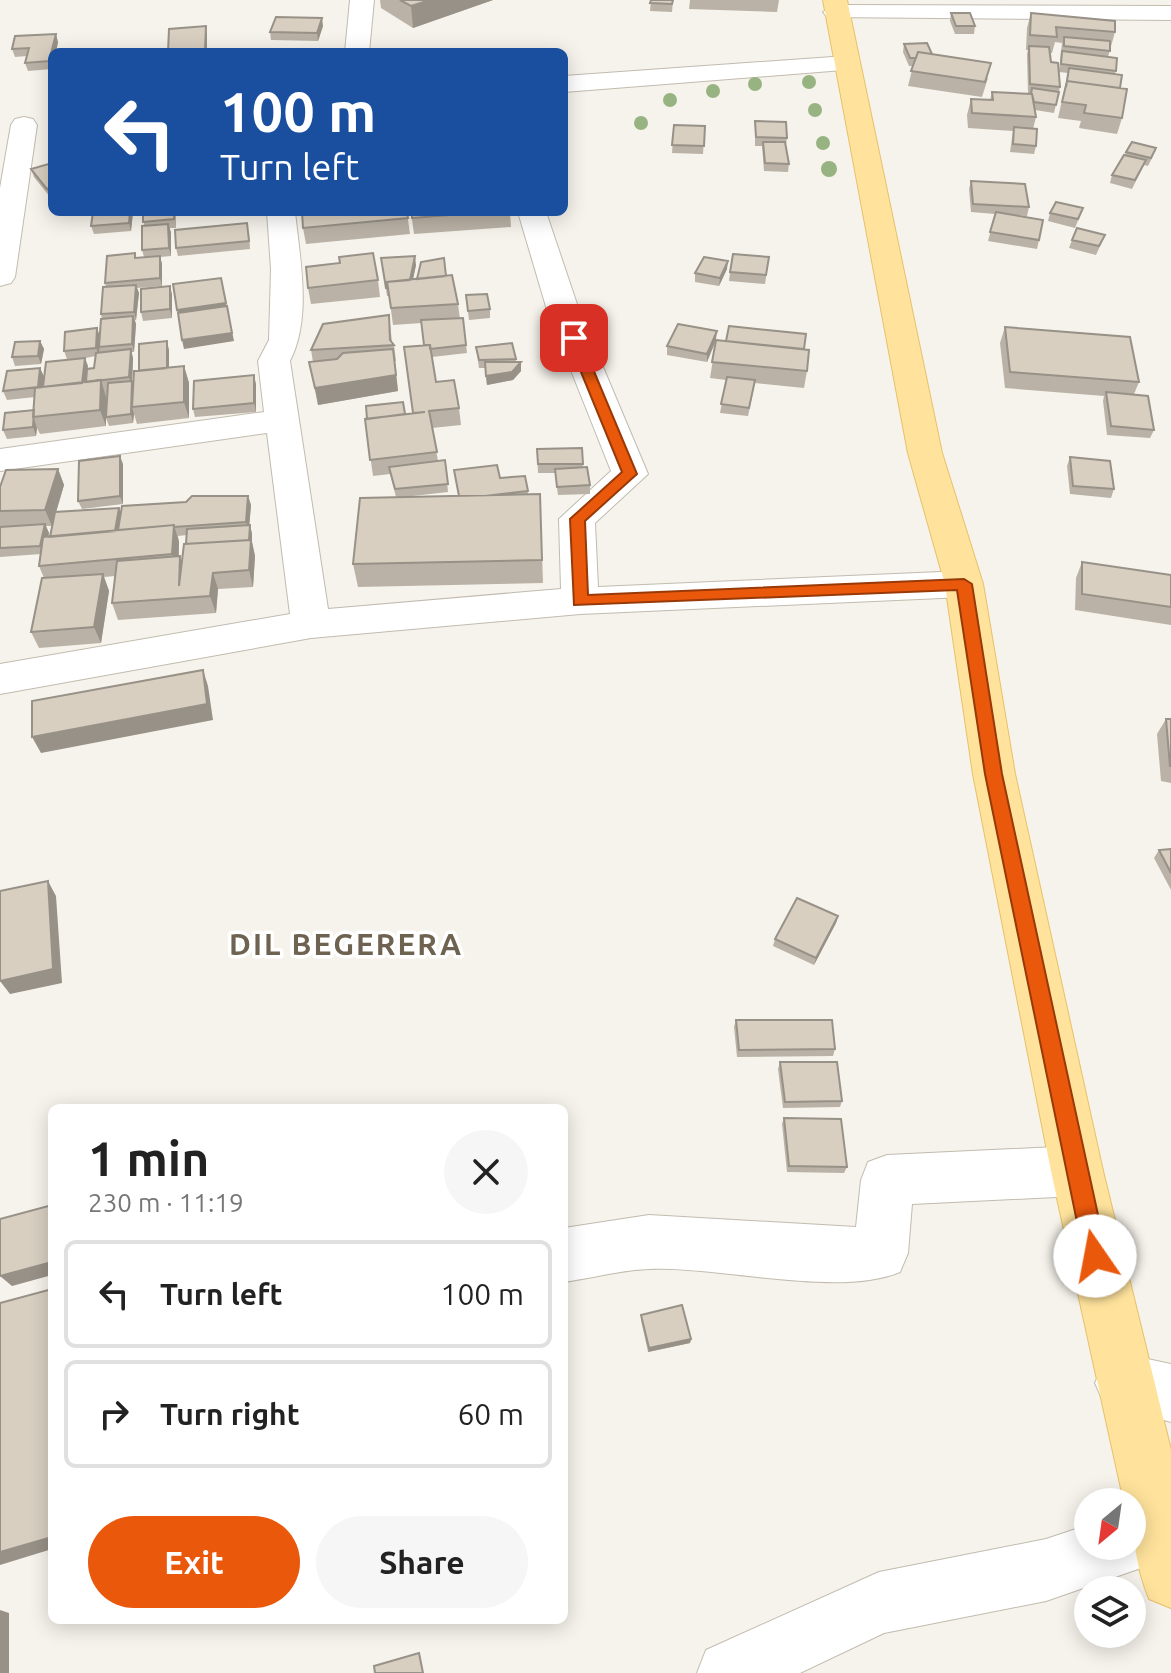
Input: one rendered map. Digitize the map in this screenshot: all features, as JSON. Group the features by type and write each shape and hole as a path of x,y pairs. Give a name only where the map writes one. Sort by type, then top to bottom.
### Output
{"main road":[{"path":"835,6 877,198 925,453 964,584 994,774 1077,1171 1148,1388 1146,1549"}],"street":[{"path":"357,48 362,0"},
{"path":"835,6 1100,6 1171,13"},
{"path":"568,84 847,64"},
{"path":"0,277 25,125"},
{"path":"281,216 286,269 285,340 274,361 311,624"},
{"path":"533,216 563,310 630,474 577,519 580,601"},
{"path":"0,460 284,420"},
{"path":"0,679 311,624 580,601 964,584"},
{"path":"568,1254 649,1242 834,1254 881,1253 887,1180 1077,1171"},
{"path":"729,1673 879,1603 1094,1560"}],"building":[{"path":"400,0 430,0 411,6"},
{"path":"651,0 673,0 672,4 650,3"},
{"path":"951,13 970,13 975,26 956,26"},
{"path":"1031,13 1115,21 1115,32 1056,27 1057,37 1030,35"},
{"path":"276,17 322,18 317,33 270,32"},
{"path":"206,26 205,48 168,48 169,29"},
{"path":"56,34 52,48 48,48 48,61 25,63 29,48 12,49 15,36"},
{"path":"1064,37 1110,41 1110,51 1064,46"},
{"path":"927,43 932,54 918,52 916,58 910,58 904,44"},
{"path":"1029,46 1049,47 1051,62 1058,63 1060,87 1030,84"},
{"path":"1062,51 1117,58 1116,71 1061,64"},
{"path":"918,52 991,63 985,82 911,71"},
{"path":"1069,68 1122,75 1120,88 1067,81 1066,87"},
{"path":"1067,81 1127,89 1122,118 1084,113 1086,105 1062,102"},
{"path":"1032,88 1059,92 1056,105 1034,102"},
{"path":"992,92 1032,94 1036,117 972,113 971,99 993,100"},
{"path":"755,121 786,122 787,138 756,137"},
{"path":"674,125 705,126 704,146 672,145"},
{"path":"1014,127 1037,129 1036,146 1013,144"},
{"path":"763,142 785,142 789,164 765,163"},
{"path":"1132,142 1156,148 1151,158 1126,152"},
{"path":"1124,155 1146,160 1135,180 1112,175"},
{"path":"48,164 48,189 47,189 31,169"},
{"path":"971,181 1025,184 1029,207 973,204"},
{"path":"1056,202 1083,208 1078,219 1050,213"},
{"path":"996,212 1043,220 1039,240 990,232"},
{"path":"92,216 130,216 129,223 91,226"},
{"path":"143,216 174,216 174,219 143,222"},
{"path":"302,216 408,218 303,228"},
{"path":"247,223 249,241 176,248 175,230"},
{"path":"168,224 169,248 142,250 142,226"},
{"path":"1077,228 1105,235 1099,246 1072,240"},
{"path":"135,253 135,258 160,256 160,278 105,283 107,256"},
{"path":"373,253 378,280 308,288 306,267 340,263 339,257"},
{"path":"733,254 769,257 766,275 730,272"},
{"path":"415,256 410,280 387,282 386,288 381,258"},
{"path":"704,257 728,261 720,278 695,273"},
{"path":"444,258 446,276 417,279 421,262"},
{"path":"452,275 458,304 391,308 387,282"},
{"path":"221,278 226,303 177,310 173,284"},
{"path":"136,285 134,312 101,314 103,287"},
{"path":"170,286 170,309 141,312 141,289"},
{"path":"487,294 490,309 468,311 466,295"},
{"path":"227,306 232,333 182,340 178,313"},
{"path":"389,315 390,340 394,345 311,350 323,324"},
{"path":"133,316 132,344 99,347 101,319"},
{"path":"463,318 466,345 430,349 430,345 424,345 421,320"},
{"path":"678,324 717,331 707,354 667,346"},
{"path":"729,326 806,334 804,349 726,341"},
{"path":"1005,327 1130,337 1139,382 1010,372"},
{"path":"97,328 96,348 64,351 65,332"},
{"path":"716,340 809,350 807,371 712,362"},
{"path":"40,341 38,356 12,357 15,342"},
{"path":"167,341 167,368 139,371 139,344"},
{"path":"512,343 516,359 479,360 476,347"},
{"path":"430,345 436,382 454,380 459,408 429,411 437,452 370,460 365,419 425,412 413,413 404,347"},
{"path":"131,349 129,377 86,382 87,369 94,368 96,353"},
{"path":"393,349 396,375 315,388 309,362 337,359 343,353"},
{"path":"85,358 82,383 43,387 46,362"},
{"path":"485,362 521,362 512,372 486,376"},
{"path":"184,366 184,402 132,407 134,371"},
{"path":"40,368 38,387 3,391 7,371"},
{"path":"254,375 254,403 193,409 194,381"},
{"path":"727,377 755,380 749,408 721,404"},
{"path":"101,380 100,410 33,417 35,388"},
{"path":"132,381 131,414 106,417 108,383"},
{"path":"1106,392 1148,396 1154,430 1111,426"},
{"path":"403,402 405,414 367,419 366,406"},
{"path":"34,410 33,427 3,430 5,413"},
{"path":"582,448 583,464 538,464 537,449"},
{"path":"120,456 120,496 78,501 79,461"},
{"path":"1070,457 1110,461 1114,489 1073,486"},
{"path":"445,460 448,484 395,489 389,467"},
{"path":"497,465 500,478 525,476 528,491 459,496 454,470"},
{"path":"587,467 590,485 557,487 555,469"},
{"path":"58,469 45,510 0,511 0,487 6,470"},
{"path":"540,494 542,560 353,564 360,498"},
{"path":"192,496 248,496 246,522 118,530 122,506 186,502"},
{"path":"119,508 115,531 50,537 55,512"},
{"path":"45,524 40,546 0,548 0,527"},
{"path":"174,525 172,554 39,566 43,537"},
{"path":"250,525 249,540 186,544 187,529"},
{"path":"251,540 249,570 213,573 210,596 112,603 117,561 180,556 179,586 184,544"},
{"path":"1082,562 1171,575 1171,607 1082,594"},
{"path":"103,574 94,627 31,632 42,578"},
{"path":"203,670 207,704 32,737 32,701"},
{"path":"1166,719 1171,719 1171,766 1170,766"},
{"path":"1171,849 1171,873 1159,850"},
{"path":"48,881 53,969 0,981 0,891"},
{"path":"797,898 838,916 816,958 775,939"},
{"path":"736,1020 832,1020 835,1049 739,1050"},
{"path":"780,1062 837,1062 842,1101 785,1102"},
{"path":"784,1118 841,1119 847,1167 789,1166"},
{"path":"48,1206 48,1263 0,1276 0,1219"},
{"path":"48,1290 48,1538 0,1552 0,1303"},
{"path":"682,1305 691,1339 649,1348 641,1315"},
{"path":"419,1653 423,1673 375,1673 374,1666"}],"district":[{"name":"DIL BEGERERA","path":"346,945"}],"route":[{"path":"574,338 630,474 577,519 580,601 964,584 994,774 1095,1256"}]}
